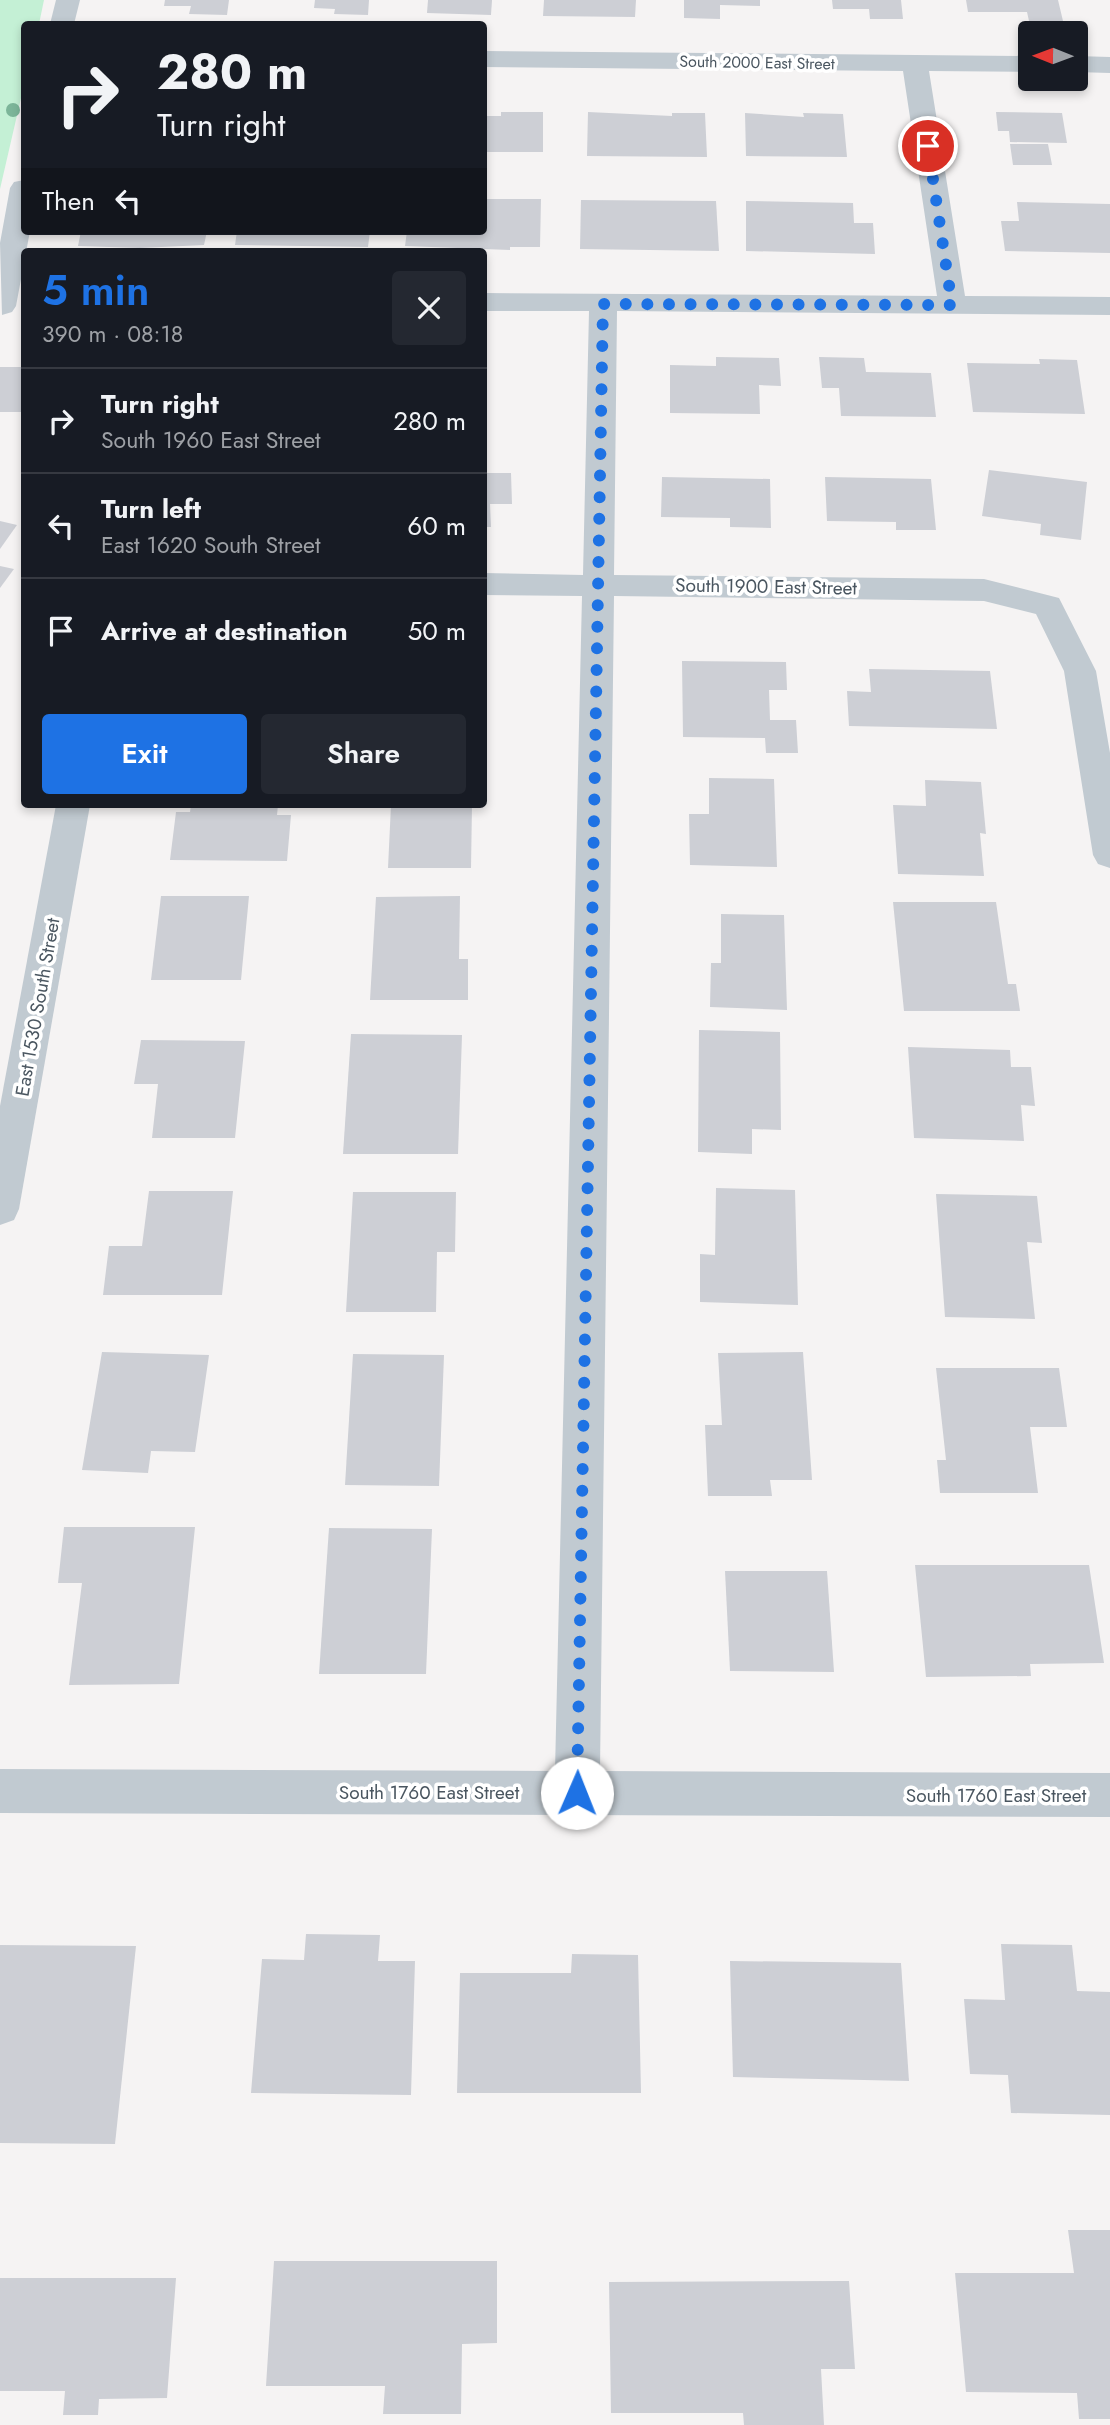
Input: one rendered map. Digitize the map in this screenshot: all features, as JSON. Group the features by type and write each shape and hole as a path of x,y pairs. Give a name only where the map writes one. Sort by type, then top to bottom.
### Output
{"street":[{"path":"63,21 68,0"},
{"name":"South 2000 East Street","path":"487,60 1018,64"},
{"path":"915,63 952,305"},
{"path":"1088,64 1110,65"},
{"path":"9,305 21,211"},
{"path":"487,302 1110,306"},
{"path":"577,1793 603,304"},
{"name":"South 1900 East Street","path":"487,584 984,590 1048,606 1080,671 1110,855"},
{"name":"East 1530 South Street","path":"0,1209 72,808"},
{"name":"South 1760 East Street","path":"0,1791 1110,1795"}],"green space":[{"path":"0,0 44,0 40,21 21,21 21,98 0,189"}],"building":[{"path":"165,0 229,0 227,15 189,14 191,6 164,6"},
{"path":"315,0 369,0 368,15 334,14 335,9 314,8"},
{"path":"428,0 492,0 491,15 427,13"},
{"path":"544,0 636,0 635,17 543,16"},
{"path":"684,0 760,0 760,6 720,5 720,19 684,18"},
{"path":"832,0 901,0 903,19 870,19 869,9 833,9"},
{"path":"966,0 1058,0 1063,21 1029,21 1027,12 968,12"},
{"path":"501,112 543,112 543,152 487,152 487,116 501,116"},
{"path":"588,112 672,116 672,113 705,113 707,157 587,156"},
{"path":"996,112 1062,113 1067,143 1010,142 1009,131 998,131"},
{"path":"745,113 804,117 803,113 843,114 847,157 746,156"},
{"path":"1010,144 1048,144 1052,165 1013,165"},
{"path":"487,199 541,199 540,247 510,247 510,250 405,246 406,235 487,235"},
{"path":"581,200 716,201 719,251 580,249"},
{"path":"746,201 853,203 854,223 873,223 875,254 746,251"},
{"path":"1017,202 1110,204 1110,253 1005,251 1001,221 1019,221"},
{"path":"80,235 206,235 204,245 140,248 78,246"},
{"path":"236,235 370,235 368,247 235,245"},
{"path":"716,357 779,358 781,386 759,385 760,414 670,413 670,365 716,366"},
{"path":"819,357 864,358 866,372 931,373 936,417 841,416 839,388 822,388"},
{"path":"1039,359 1077,360 1085,414 973,412 967,363 1040,364"},
{"path":"0,367 21,367 21,412 0,412"},
{"path":"989,470 1087,482 1081,540 1040,535 1041,524 982,516"},
{"path":"487,473 511,473 512,504 490,504 491,527 487,527"},
{"path":"662,477 770,479 771,528 730,527 730,518 661,517"},
{"path":"825,477 931,479 936,530 896,530 896,522 827,521"},
{"path":"0,521 17,525 0,549"},
{"path":"0,566 14,569 0,588"},
{"path":"682,661 786,662 787,690 769,690 770,720 796,720 798,753 766,753 765,738 683,737"},
{"path":"869,669 990,671 997,729 849,726 847,691 871,692"},
{"path":"709,778 774,779 777,867 690,865 689,814 709,814"},
{"path":"925,780 981,782 986,834 980,833 984,876 898,874 893,805 926,806"},
{"path":"191,808 278,808 277,815 291,815 287,861 170,860 176,812 190,812"},
{"path":"391,808 472,808 471,868 388,868"},
{"path":"161,896 249,896 241,980 151,980"},
{"path":"460,896 459,959 468,959 468,1000 370,1000 376,897"},
{"path":"893,902 996,902 1008,984 1016,984 1020,1011 904,1011"},
{"path":"721,914 784,915 787,1010 710,1007 711,963 721,963"},
{"path":"699,1030 780,1032 781,1130 752,1129 752,1154 698,1152"},
{"path":"351,1034 462,1035 458,1154 343,1154"},
{"path":"141,1040 245,1041 235,1138 152,1138 158,1084 134,1084"},
{"path":"908,1047 1010,1050 1011,1067 1031,1067 1035,1106 1021,1105 1024,1141 914,1138"},
{"path":"716,1188 795,1190 798,1305 700,1302 700,1254 715,1255"},
{"path":"149,1191 233,1191 222,1295 103,1295 109,1246 142,1246"},
{"path":"353,1192 456,1192 455,1252 437,1252 436,1312 346,1312"},
{"path":"936,1194 1037,1196 1042,1243 1027,1242 1035,1319 945,1317"},
{"path":"102,1352 209,1355 195,1452 151,1451 148,1473 82,1470"},
{"path":"803,1352 812,1480 770,1480 772,1496 708,1496 705,1425 722,1425 718,1353"},
{"path":"353,1354 444,1355 439,1486 345,1485"},
{"path":"936,1368 1059,1368 1067,1427 1030,1427 1038,1493 940,1493 937,1460 946,1460"},
{"path":"64,1527 195,1527 179,1684 69,1685 82,1583 58,1583"},
{"path":"329,1528 432,1529 426,1674 319,1674"},
{"path":"915,1565 1089,1565 1104,1663 1030,1664 1031,1676 926,1677"},
{"path":"725,1571 827,1571 834,1672 730,1671"},
{"path":"306,1934 380,1935 378,1961 415,1961 411,2095 251,2093 262,1959 304,1960"},
{"path":"1001,1944 1072,1945 1077,1991 1110,1992 1110,2115 1011,2113 1008,2075 970,2074 964,1999 1005,2000"},
{"path":"0,1945 136,1946 115,2144 0,2143"},
{"path":"572,1954 638,1955 641,2093 457,2093 460,1973 571,1973"},
{"path":"730,1961 901,1963 909,2081 733,2077"},
{"path":"1068,2230 1110,2230 1110,2419 1079,2419 1077,2393 966,2392 955,2273 1074,2273"},
{"path":"274,2261 497,2261 497,2343 462,2344 461,2414 383,2414 385,2386 266,2386"},
{"path":"0,2278 176,2278 167,2398 99,2399 98,2415 63,2415 65,2391 0,2391"},
{"path":"849,2281 855,2369 821,2369 824,2425 744,2425 743,2413 611,2413 609,2282"}],"route":[{"path":"577,1793 603,304 952,305 928,146"}]}
